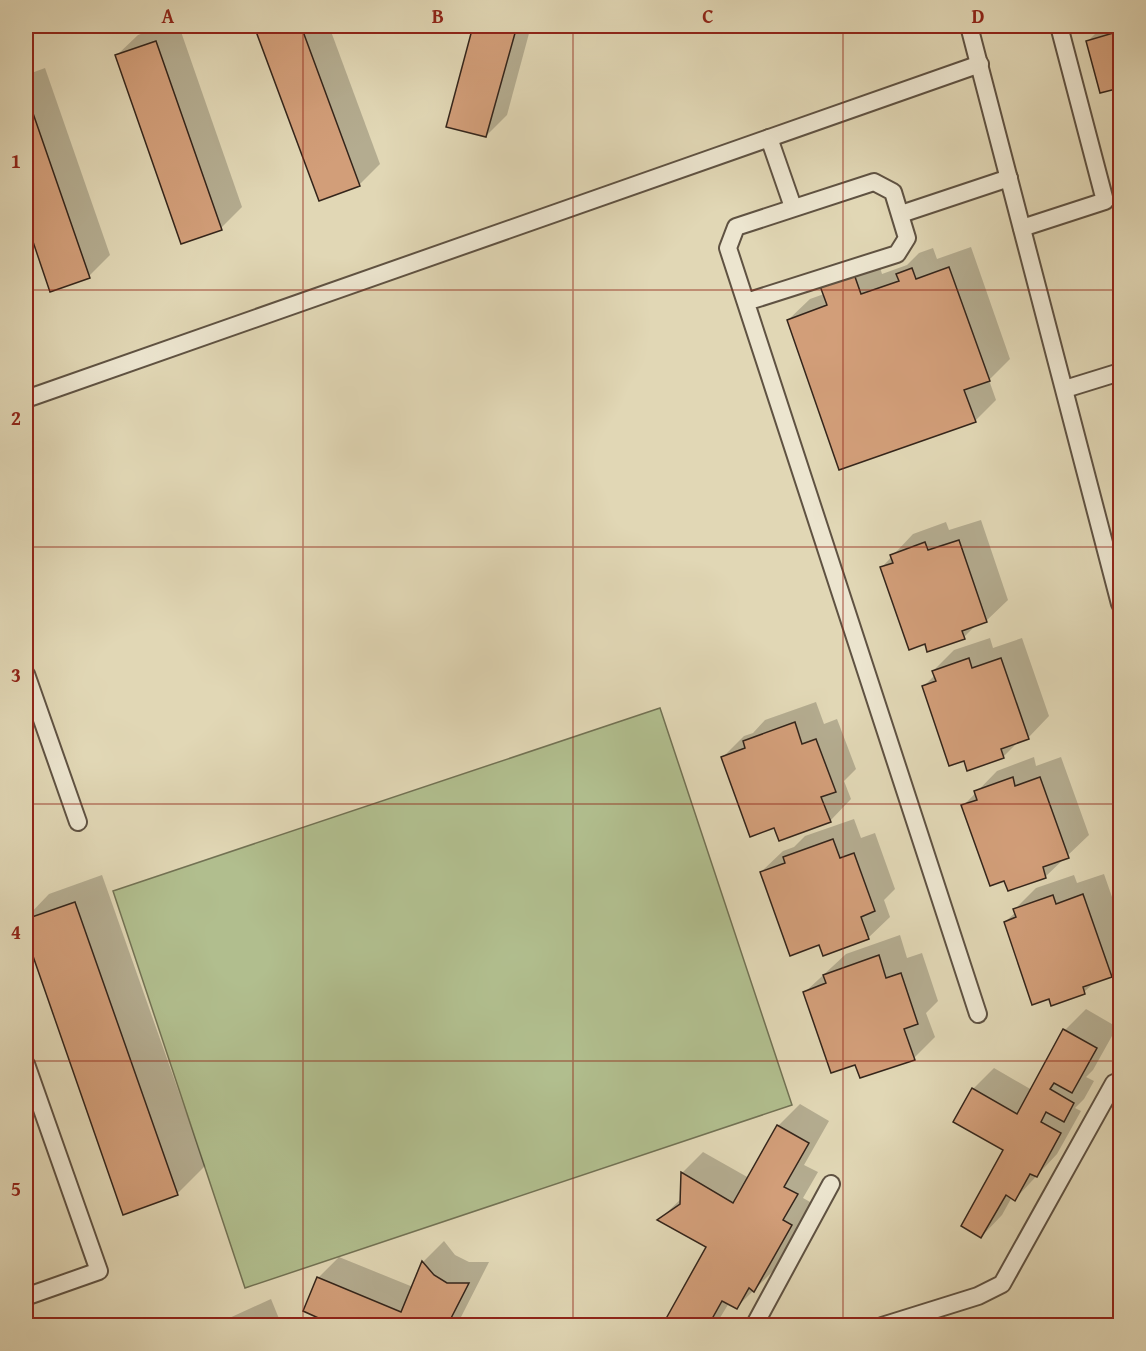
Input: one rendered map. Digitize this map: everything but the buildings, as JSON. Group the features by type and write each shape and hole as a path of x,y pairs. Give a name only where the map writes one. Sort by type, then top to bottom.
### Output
{"lane":[{"path":"969,26 1120,604"},
{"path":"1022,228 1105,201 1059,26"},
{"path":"26,399 980,64"},
{"path":"769,138 793,207"},
{"path":"901,214 1009,178"},
{"path":"746,302 897,254 907,238 893,192 874,182 793,207 736,227 728,248 978,1014"},
{"path":"1065,389 1120,372"},
{"path":"26,674 78,822"},
{"path":"26,1064 99,1271 28,1296 26,1290"},
{"path":"882,1326 978,1296 1002,1284 1114,1083"},
{"path":"754,1326 831,1184"}],"green space":[{"path":"660,708 792,1105 245,1288 113,891"}]}
